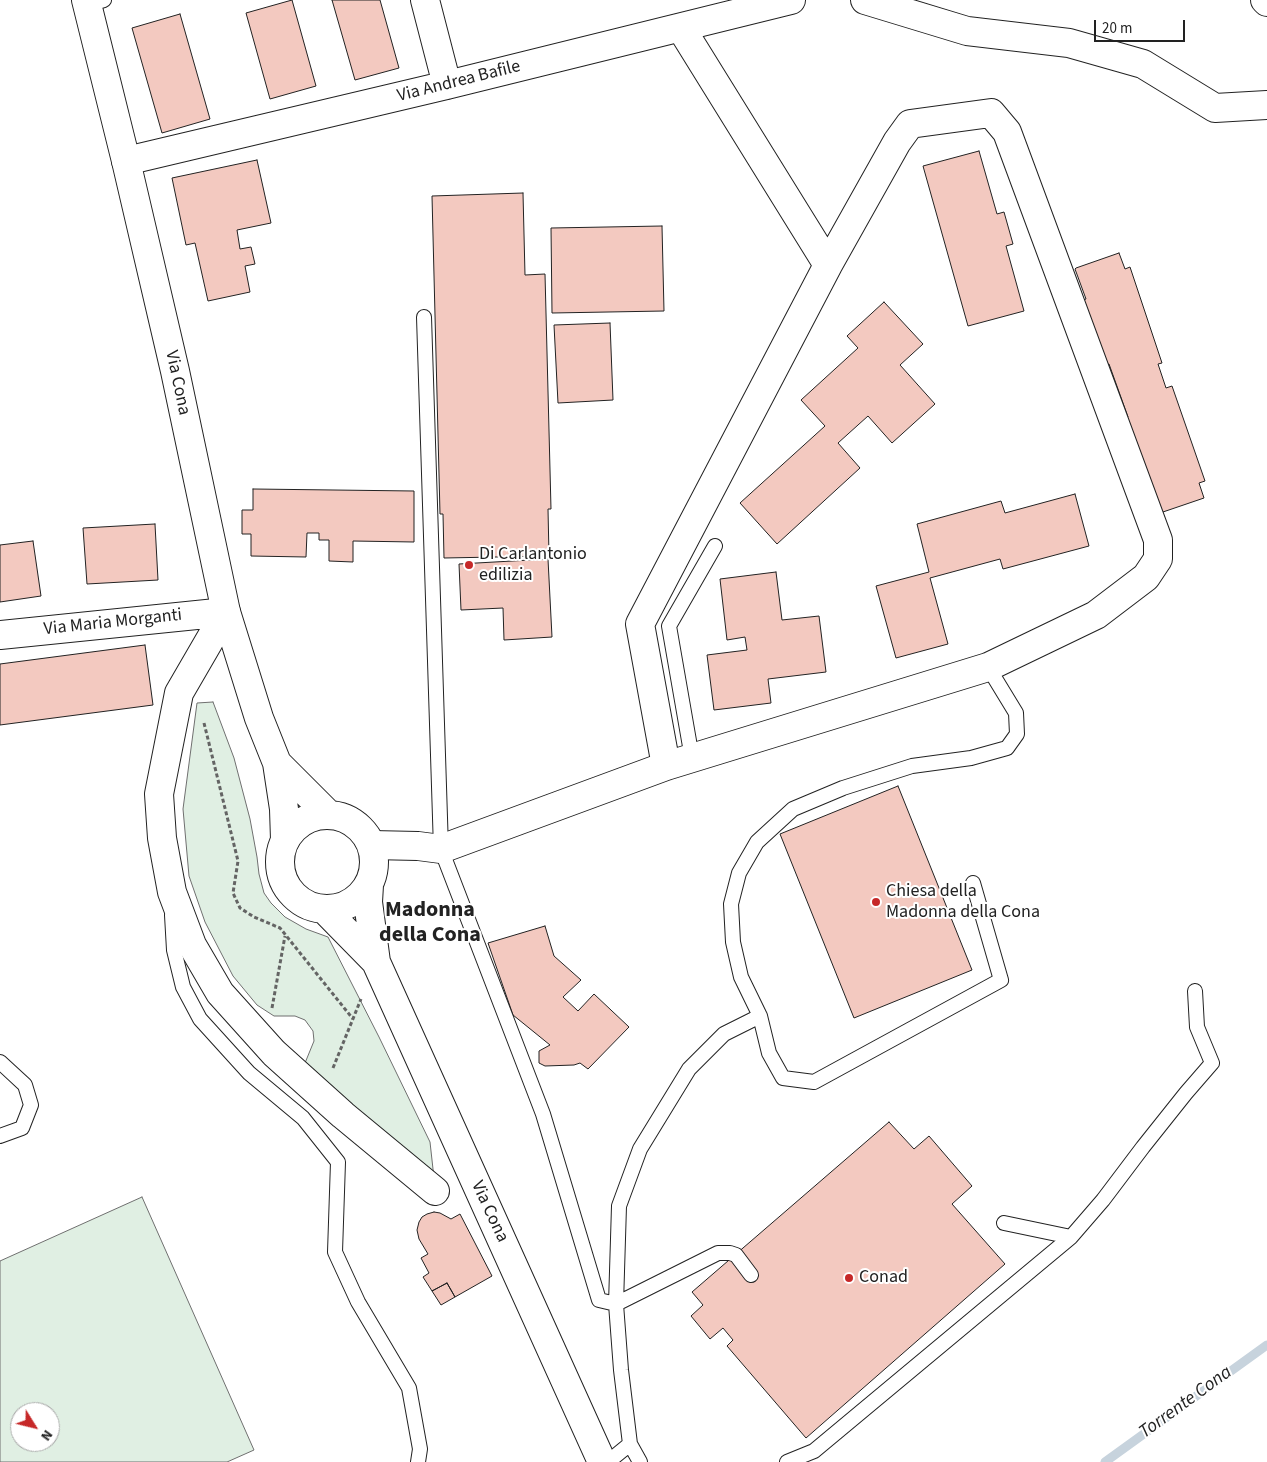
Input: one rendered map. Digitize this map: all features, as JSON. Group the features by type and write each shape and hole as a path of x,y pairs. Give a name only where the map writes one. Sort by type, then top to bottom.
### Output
{"street":[{"path":"425,0 447,86"},
{"name":"Via Andrea Bafile","path":"126,161 447,86 791,0"},
{"path":"865,0 967,31 1069,43 1143,64 1215,108 1267,105"},
{"name":"Via Cona","path":"92,2 126,161 175,371 226,612 258,718 277,763 284,809 285,840"},
{"path":"681,28 828,265"},
{"path":"372,845 418,846 440,849 666,766 988,667 1096,614 1146,578 1158,559 1158,540 1007,132 991,113 910,124 897,142 828,265 640,624 666,766"},
{"path":"226,612 179,693 166,757 159,794 162,838 172,892 192,945 220,993 274,1053 321,1096 435,1191"},
{"name":"Via Maria Morganti","path":"0,635 226,612"},
{"name":"Via Cona","path":"277,763 328,814"},
{"path":"328,814 340,816 359,826 367,835 372,845 375,866 369,885 362,894 350,903 335,909 308,906 295,897 286,885 280,871 280,855 285,840 291,831 308,818 328,814"},
{"name":"Via Cona","path":"369,885 368,902 376,962 602,1462"},
{"name":"Via Cona","path":"324,909 376,962"}],"lane":[{"path":"424,317 440,849 543,1114 599,1300 616,1304 718,1254 730,1253 736,1255 751,1275"},
{"path":"692,758 669,626 715,546"},
{"path":"973,884 1001,980 814,1082 783,1078 770,1053 760,1016 740,978 733,942 731,904 739,873 756,842 794,809 842,788 912,766 971,758 1007,748 1017,734 1016,713 988,667"},
{"path":"172,892 174,950 183,987 200,1019 249,1073 303,1118 338,1162 335,1252 358,1302 409,1388 420,1449 418,1462"},
{"path":"787,1462 814,1451 1071,1237 1103,1200 1186,1093 1212,1063 1197,1028 1195,990"},
{"path":"640,1462 630,1444 621,1370 616,1304 619,1206 640,1150 689,1070 724,1034 760,1016"},
{"path":"0,1062 25,1085 31,1105 22,1128 0,1136"},
{"path":"1004,1223 1071,1237"},
{"path":"608,1462 630,1444"}],"path":[{"path":"203,718 238,861 233,893 240,908 280,928 353,1019"},
{"path":"266,1044 286,935"},
{"path":"321,1096 376,962"}],"green space":[{"path":"213,702 234,758 250,819 264,893 285,917 306,929 328,937 430,1142 434,1178 305,1063 314,1041 313,1031 305,1020 295,1016 274,1016 257,1005 233,976 205,922 189,876 183,809 197,703"},
{"path":"142,1197 254,1450 227,1462 0,1462 0,1261"}],"building":[{"path":"292,0 316,86 270,99 246,13"},
{"path":"332,0 380,0 399,68 355,80"},
{"path":"180,14 210,119 162,133 132,28"},
{"path":"979,151 997,214 1004,212 1013,244 1006,246 1024,311 968,326 923,166"},
{"path":"257,160 271,223 237,230 240,249 251,247 255,264 245,266 250,292 208,301 195,243 186,245 172,178"},
{"path":"523,193 525,275 545,274 551,509 548,509 549,556 444,558 443,514 440,514 432,196"},
{"path":"662,226 664,311 552,313 551,228"},
{"path":"1119,253 1125,269 1130,267 1162,363 1158,364 1166,388 1172,386 1205,481 1199,483 1204,498 1160,513 1121,420 1128,417 1109,364 1103,366 1081,301 1086,299 1075,269"},
{"path":"884,302 923,344 900,365 935,404 892,443 868,416 838,443 860,468 777,544 740,503 825,426 801,400 858,348 847,336"},
{"path":"610,323 613,400 558,403 554,325"},
{"path":"253,489 414,491 414,542 353,541 353,562 329,561 329,540 319,540 319,533 307,533 306,557 251,556 251,534 242,534 242,510 253,510"},
{"path":"1075,494 1089,546 1003,569 1000,559 930,578 948,644 896,658 876,586 929,572 917,524 1001,501 1005,513"},
{"path":"155,524 158,580 87,584 83,528"},
{"path":"33,541 41,596 0,602 0,545"},
{"path":"548,559 552,637 504,640 503,608 461,610 459,564"},
{"path":"776,572 782,620 819,616 826,672 768,679 771,703 714,710 707,655 747,650 745,637 727,640 720,579"},
{"path":"145,645 153,705 0,725 0,664"},
{"name":"Chiesa della Madonna della Cona","path":"898,786 972,970 854,1018 780,834"},
{"path":"545,926 554,956 581,980 563,997 578,1011 594,994 629,1027 588,1069 580,1063 545,1066 539,1063 539,1051 550,1045 513,1015 488,943"},
{"name":"Conad","path":"889,1122 914,1149 929,1136 972,1186 952,1204 1005,1264 806,1438 727,1346 733,1340 723,1328 710,1339 691,1316 703,1305 692,1292"},
{"path":"434,1212 451,1219 460,1214 492,1276 455,1297 447,1283 432,1291 423,1277 429,1273 421,1258 428,1254 419,1239 417,1230 422,1217"},
{"path":"447,1283 455,1297 441,1305 432,1291"}],"waterway":[{"name":"Torrente Cona","path":"1105,1462 1267,1345"}],"place":[{"name":"Di Carlantonio edilizia","path":"469,565"},
{"name":"Chiesa della Madonna della Cona","path":"876,902"},
{"name":"Conad","path":"849,1278"}],"district":[{"name":"Madonna della Cona","path":"430,924"}]}
